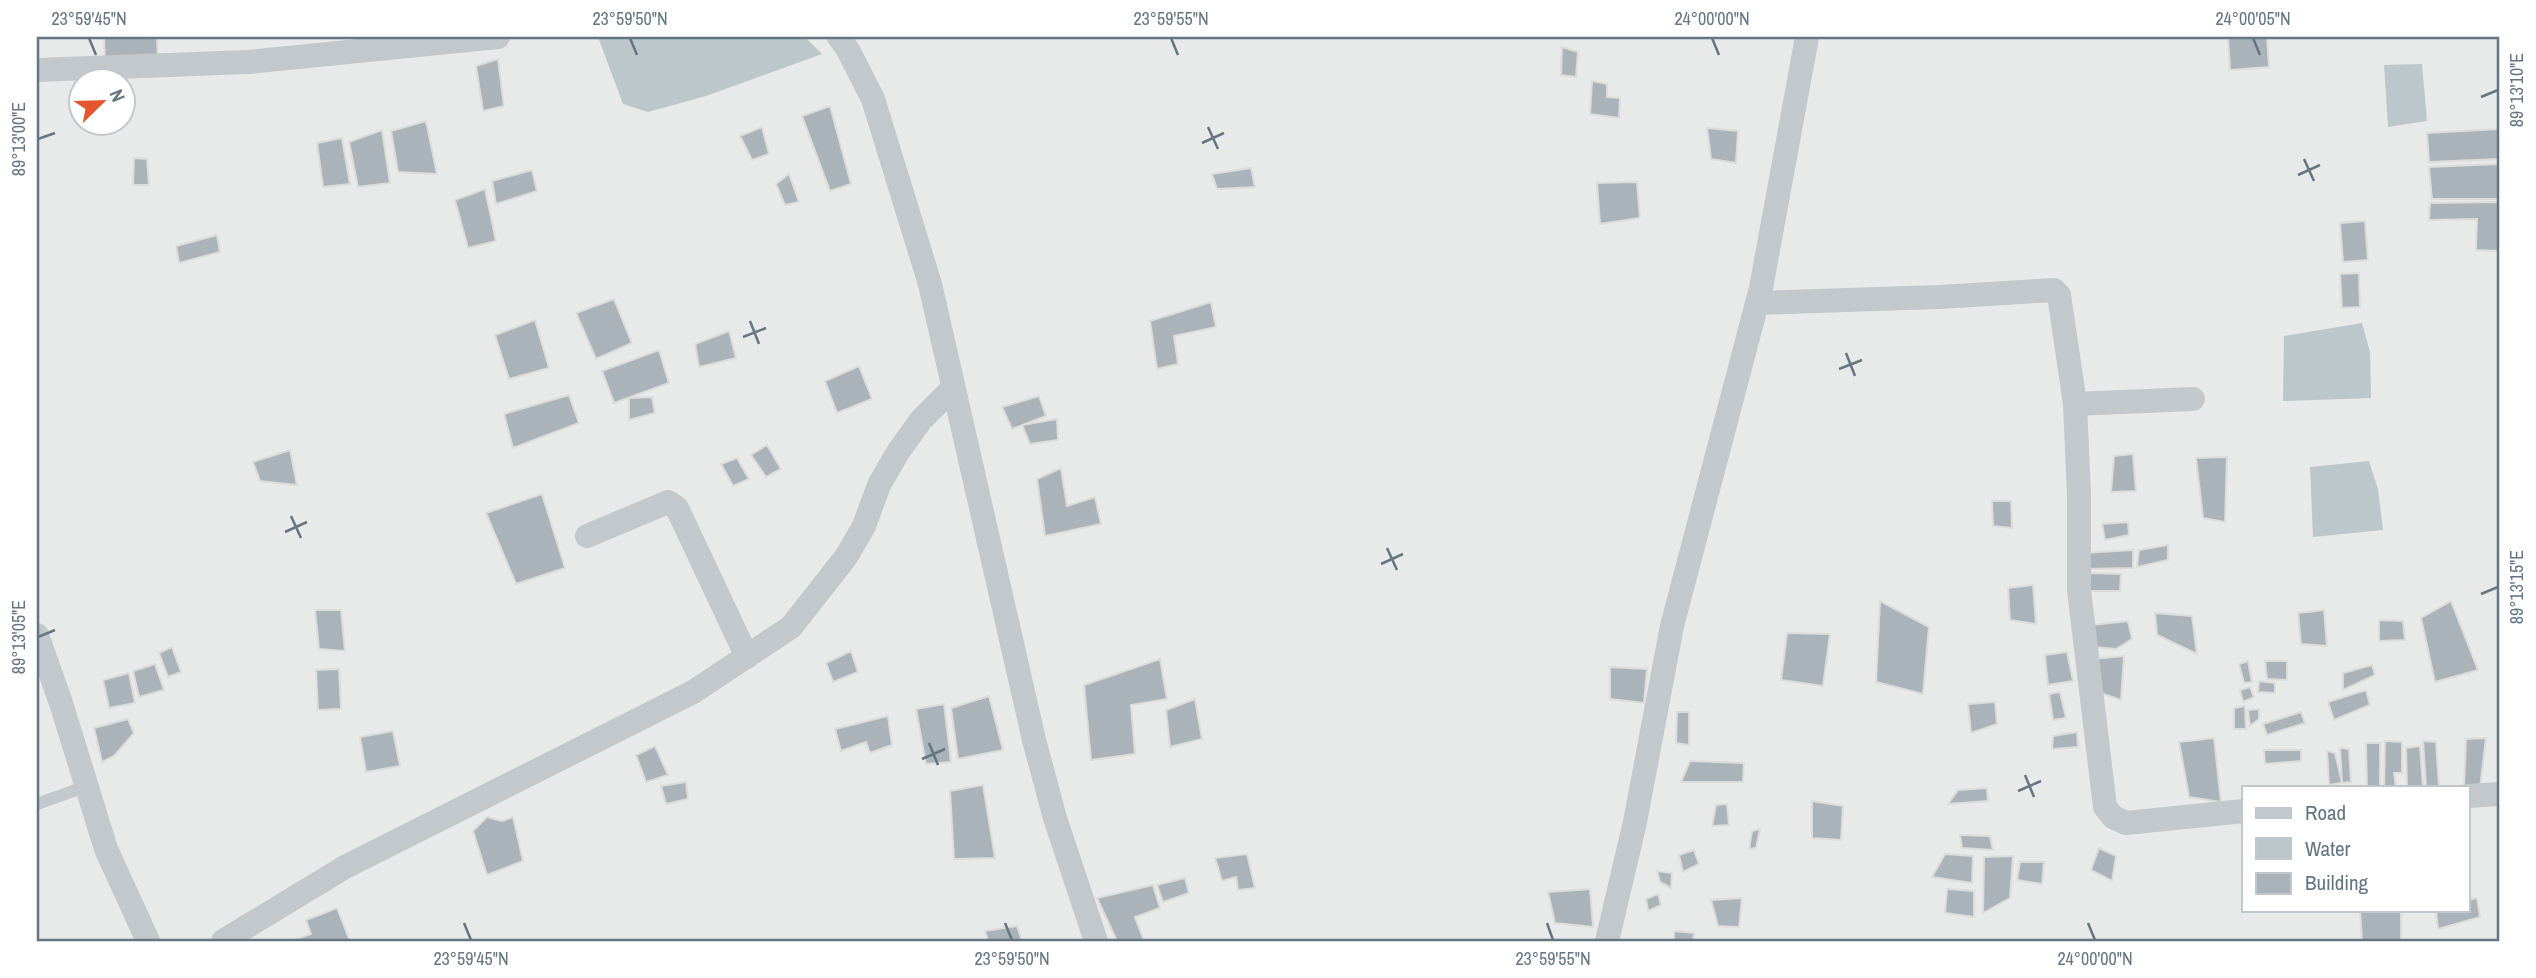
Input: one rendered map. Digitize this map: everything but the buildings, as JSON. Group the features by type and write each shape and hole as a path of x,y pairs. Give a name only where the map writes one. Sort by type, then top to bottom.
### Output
{"street":[{"path":"37,70 248,62 498,37"},
{"path":"839,37 873,99 930,284 1034,740 1055,818 1096,941"},
{"path":"1607,941 1635,821 1672,626 1757,303 1807,37"},
{"path":"1757,303 2054,290 2059,295 2076,404 2079,484 2078,590 2105,807 2113,817 2126,823 2242,811"},
{"path":"223,941 345,867 682,698 791,627 846,557 864,526 879,485 898,452 921,420 953,388"},
{"path":"2076,404 2193,399"},
{"path":"587,536 668,502 677,508 747,657"},
{"path":"37,635 106,849 148,941"},
{"path":"2470,796 2499,794"}],"lane":[{"path":"37,804 87,786"}],"shaded area":[{"path":"37,37 2499,37 2499,941 37,941"}],"water":[{"path":"598,37 805,37 822,54 706,96 648,112 623,104"},
{"path":"2422,64 2427,121 2388,127 2384,65"},
{"path":"2362,323 2370,352 2371,398 2283,401 2284,336"},
{"path":"2369,461 2378,489 2383,530 2313,537 2310,467"}]}
